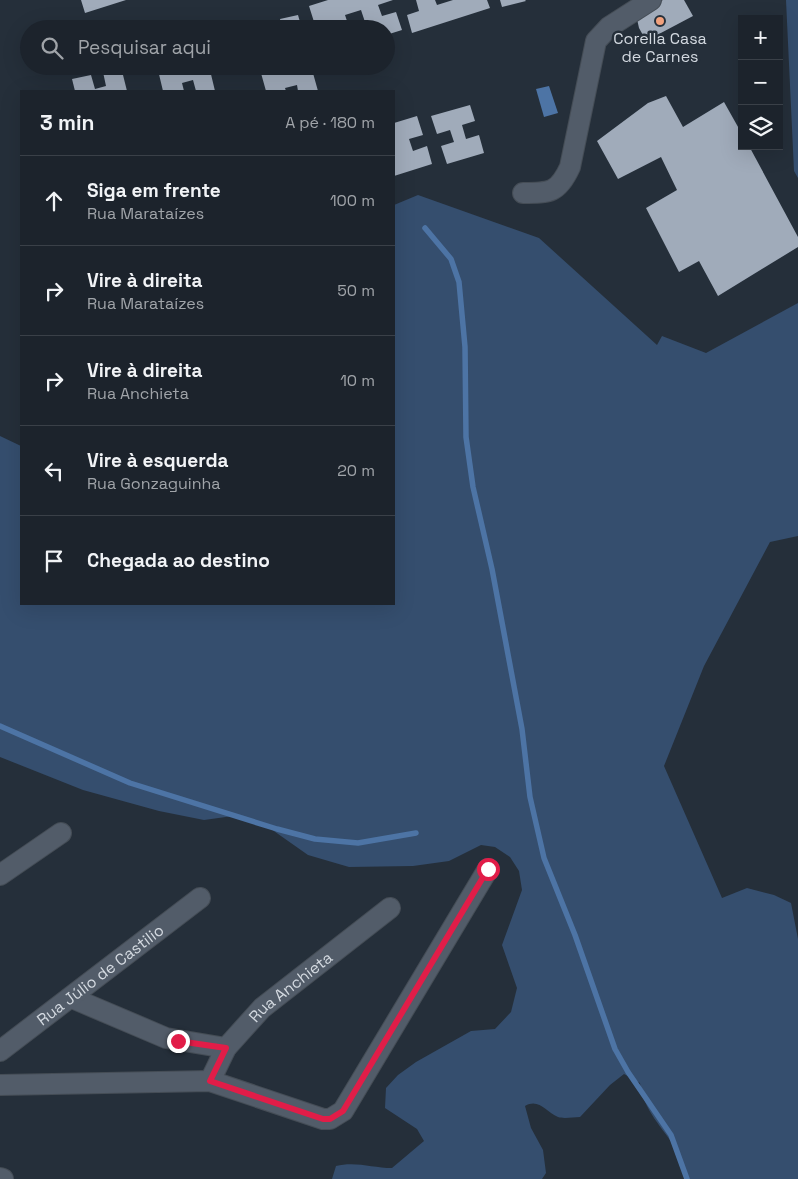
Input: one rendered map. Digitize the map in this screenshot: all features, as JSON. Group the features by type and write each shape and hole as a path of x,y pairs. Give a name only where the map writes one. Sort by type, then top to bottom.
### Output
{"street":[{"path":"523,193 549,193 563,182 570,167 596,41 602,32 650,0"},
{"path":"0,875 61,833"},
{"path":"0,1085 210,1081 323,1119 337,1116 343,1111 488,869"},
{"name":"Rua Júlio de Castilio","path":"0,1052 200,898"},
{"name":"Rua Anchieta","path":"210,1081 226,1048 262,1008 390,908"},
{"path":"72,998 166,1038 190,1044 226,1048"}],"shaded area":[{"path":"786,0 798,0 798,178 794,171"},
{"path":"549,86 558,113 544,117 536,89"},
{"path":"418,195 539,238 657,345 662,336 706,353 798,303 798,536 770,542 704,666 664,766 722,898 747,888 774,895 791,903 798,939 798,1179 688,1179 677,1150 645,1102 640,1083 624,1074 610,1085 580,1117 560,1118 538,1105 530,1104 525,1106 531,1128 543,1150 546,1173 542,1179 332,1179 336,1166 357,1164 392,1168 424,1141 417,1129 385,1108 386,1088 398,1075 416,1062 471,1031 495,1029 511,1012 517,988 502,945 522,890 519,871 510,857 495,847 481,845 449,861 413,866 349,867 308,855 261,822 233,816 204,820 159,811 83,790 0,757 0,436 20,446 20,605 395,605 395,205"}],"building":[{"path":"81,0 126,0 85,13"},
{"path":"328,0 393,0 378,5 382,16 396,12 402,30 395,32 395,20 364,20 361,10 345,15 347,20 313,20 309,6"},
{"path":"416,0 435,0 437,5 453,0 487,0 490,8 412,33 407,15 419,11"},
{"path":"500,0 525,0 526,1 502,7"},
{"name":"Corella Casa de Carnes","path":"663,0 684,0 693,16 659,34 662,38 649,46 639,28 637,19 640,12"},
{"path":"298,15 299,20 280,20"},
{"path":"91,75 95,89 106,86 104,75 123,75 127,90 75,90 72,79"},
{"path":"159,75 211,75 215,90 196,90 193,80 182,83 184,90 163,90"},
{"path":"262,75 314,75 318,90 298,90 297,85 285,88 286,90 266,90"},
{"path":"666,96 683,127 724,102 738,127 738,150 751,150 798,237 798,247 718,296 699,261 679,272 646,208 677,190 661,157 618,179 597,141 648,103"},
{"path":"470,105 475,121 462,125 466,139 479,135 484,153 447,164 441,146 454,142 450,130 437,134 431,116"},
{"path":"417,116 423,135 409,139 413,151 427,146 432,164 395,176 395,123"}],"waterway":[{"path":"425,228 451,259 459,282 465,347 466,437 473,487 492,569 522,729 530,797 544,858 575,935 615,1049 628,1072 671,1135 687,1179"},
{"path":"0,726 130,783 315,839 358,843 416,833"}],"place":[{"name":"Corella Casa de Carnes","path":"660,21"}],"route":[{"path":"178,1041 226,1048 210,1081 323,1119 337,1116 343,1111 488,869"}]}
